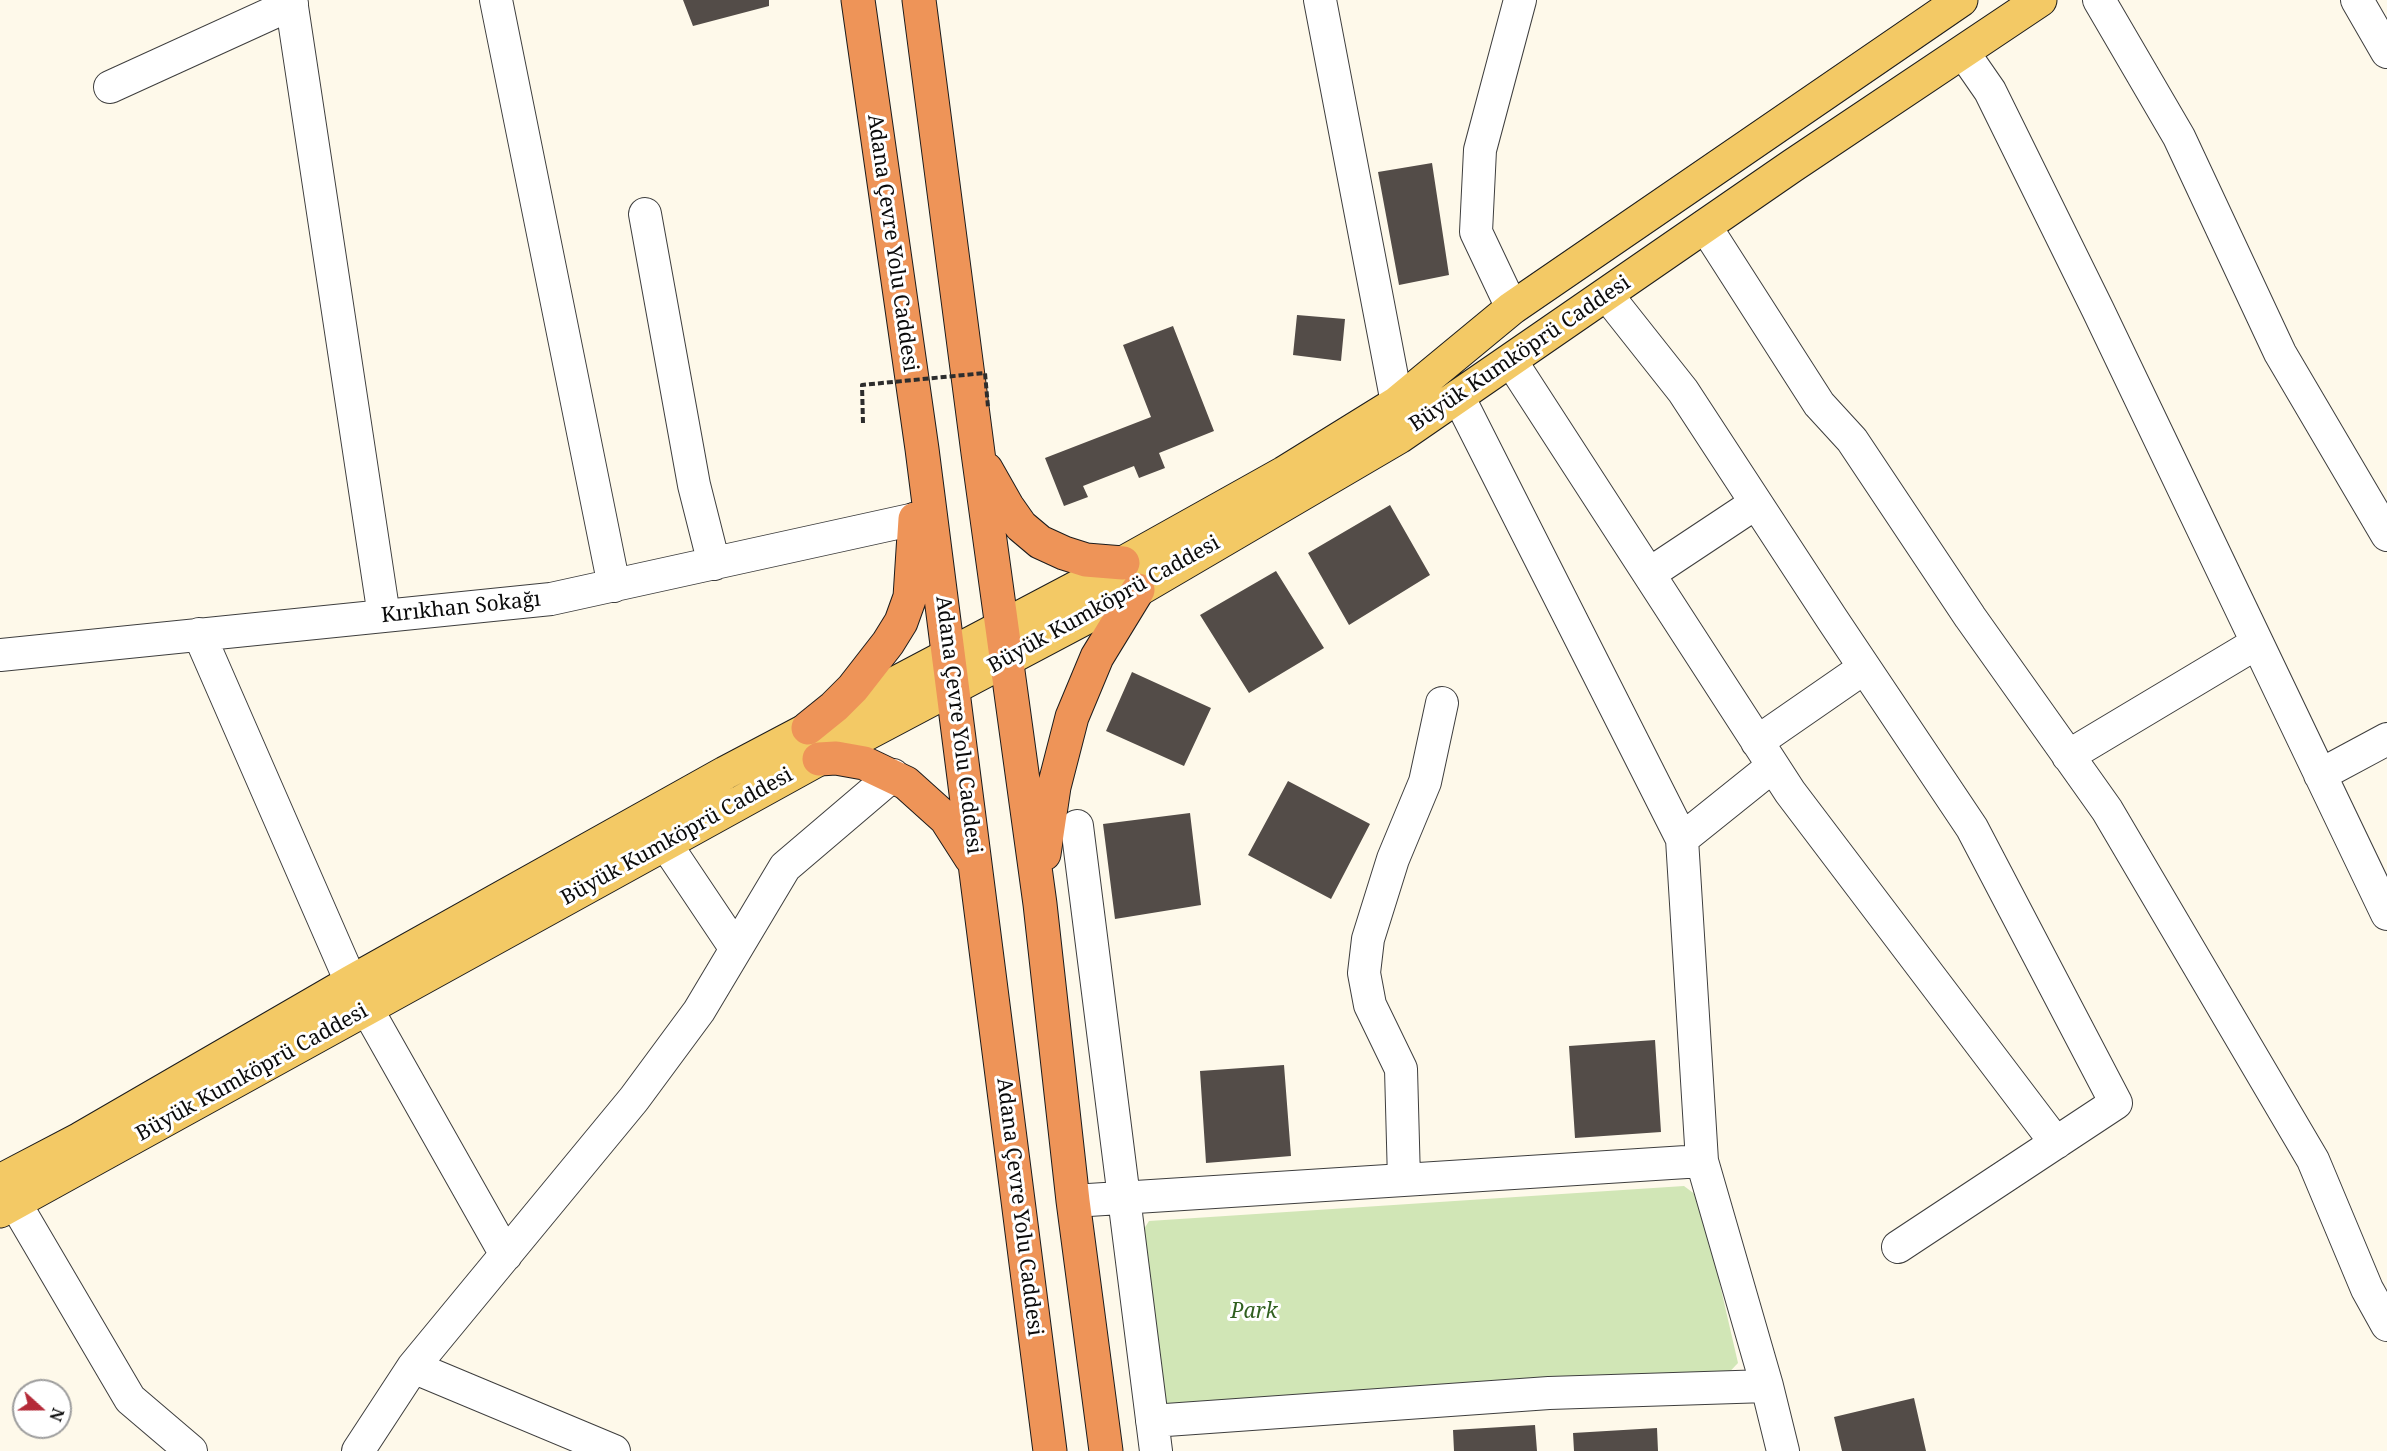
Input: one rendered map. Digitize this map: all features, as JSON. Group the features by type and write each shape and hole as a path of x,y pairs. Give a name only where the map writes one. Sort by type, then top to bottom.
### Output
{"highway":[{"name":"Adana Çevre Yolu Caddesi","path":"858,0 922,449 1050,1451"},
{"path":"919,0 1040,904 1073,1201 1106,1451"},
{"path":"808,728 853,688 876,660 901,622 911,589 922,449"},
{"path":"978,453 1006,506 1021,526 1040,542 1064,554 1131,576 1072,717 1060,760 1048,825 1040,904"},
{"path":"819,759 850,760 893,775 919,792 957,833 977,867"}],"main road":[{"name":"Büyük Kumköprü Caddesi","path":"359,996 665,843 1006,660 1284,473 1397,403 1512,308 1961,0"},
{"name":"Büyük Kumköprü Caddesi","path":"5,1198 359,996 808,728 1002,627 1131,576 1399,437 1705,226 2040,0"}],"street":[{"path":"495,0 614,586"},
{"path":"1320,0 1397,403"},
{"path":"1512,308 1476,232 1480,150 1520,0"},
{"path":"2099,0 2179,137 2280,354 2387,535"},
{"path":"2357,0 2387,52"},
{"path":"110,87 291,2 384,616"},
{"path":"1963,52 1990,92 2098,310 2387,914"},
{"path":"645,214 694,485 714,564"},
{"path":"1705,226 1819,404 1852,440 1970,617 2107,810 2313,1160 2367,1289 2387,1325"},
{"path":"1607,295 1683,392 1972,828 2116,1103 1898,1247"},
{"path":"1511,361 1765,754 1811,820 2056,1143"},
{"path":"1458,396 1682,839 1702,1161 1767,1386 1783,1451"},
{"path":"1649,574 1756,503"},
{"name":"Kırıkhan Sokağı","path":"0,655 551,599 915,519"},
{"path":"200,634 359,996 506,1255"},
{"path":"2068,756 2257,643"},
{"path":"1682,839 1765,754 1864,668"},
{"path":"1404,1180 1401,1069 1370,1005 1364,973 1368,939 1394,859 1425,782 1442,704"},
{"path":"2320,775 2387,739"},
{"path":"358,1451 413,1368 634,1100 699,1011 785,867 893,775"},
{"path":"1077,826 1154,1436 1549,1393 1767,1386"},
{"path":"665,843 736,949"},
{"path":"1073,1201 1702,1161"},
{"path":"5,1198 130,1400 191,1451"},
{"path":"413,1368 614,1451"}],"path":[{"path":"863,423 862,386 985,373 988,407"}],"green space":[{"name":"Park","path":"1684,1186 1700,1198 1738,1363 1719,1383 1181,1417 1159,1399 1137,1240 1149,1221"}],"building":[{"path":"683,0 769,0 769,6 693,26"},
{"path":"1432,163 1449,275 1399,285 1378,172"},
{"path":"1297,315 1345,319 1341,361 1293,355"},
{"path":"1173,326 1214,431 1159,453 1165,468 1139,478 1134,466 1083,486 1088,497 1064,506 1045,458 1151,417 1123,345"},
{"path":"1390,505 1430,575 1349,625 1308,553"},
{"path":"1276,571 1324,648 1249,693 1200,615"},
{"path":"1132,672 1211,708 1184,766 1106,731"},
{"path":"1288,781 1370,824 1331,899 1248,855"},
{"path":"1190,813 1201,905 1115,919 1103,824"},
{"path":"1655,1040 1661,1132 1575,1138 1569,1046"},
{"path":"1284,1065 1291,1156 1206,1163 1200,1071"},
{"path":"1914,1398 1926,1451 1842,1451 1834,1417"},
{"path":"1535,1425 1537,1451 1454,1451 1453,1430"},
{"path":"1657,1428 1658,1451 1574,1451 1573,1433"}]}
